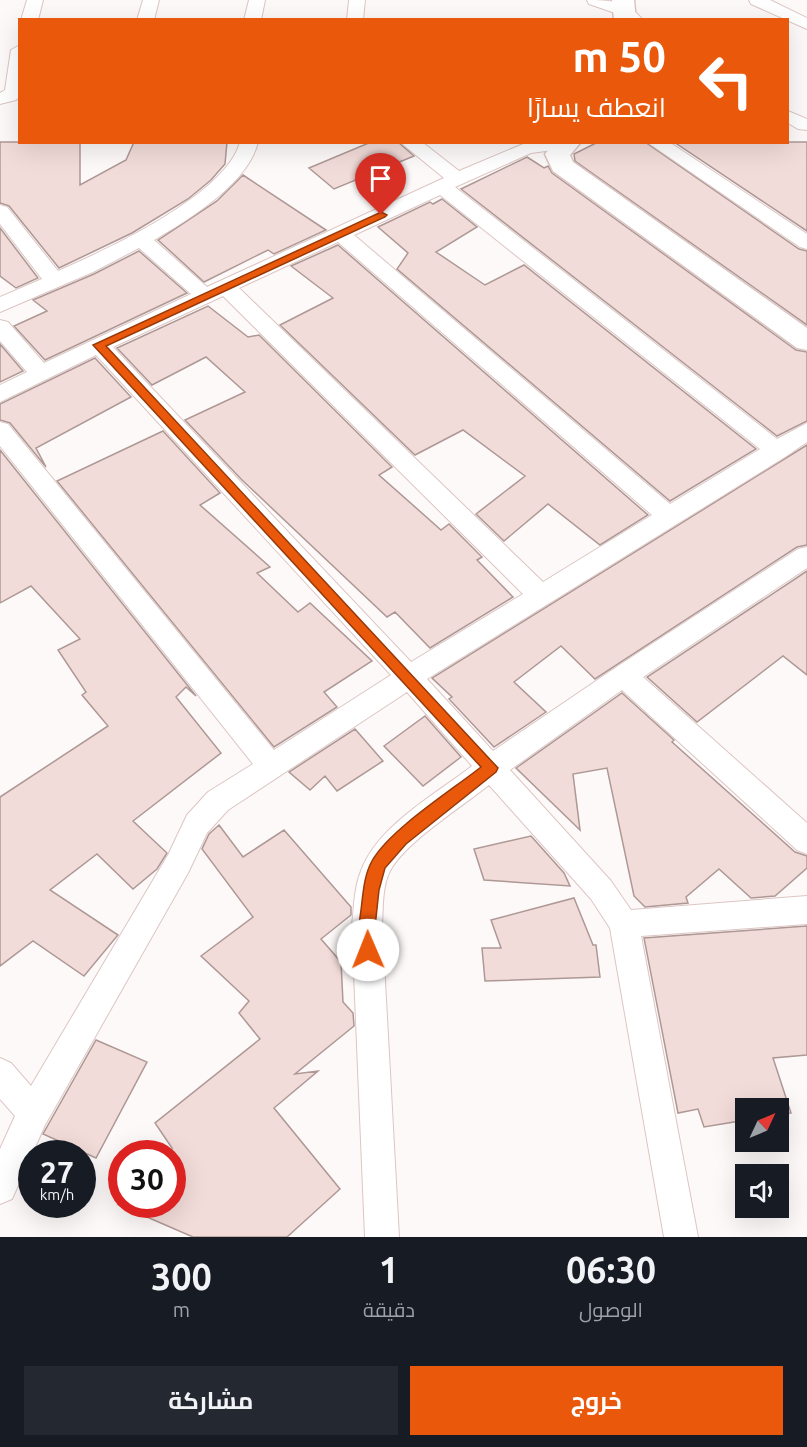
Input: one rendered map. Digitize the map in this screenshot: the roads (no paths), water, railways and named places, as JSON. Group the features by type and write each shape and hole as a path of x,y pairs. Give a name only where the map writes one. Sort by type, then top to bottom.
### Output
{"street":[{"path":"30,18 35,0"},
{"path":"146,18 151,0"},
{"path":"252,18 257,0"},
{"path":"355,18 357,0"},
{"path":"595,0 627,12"},
{"path":"757,0 807,24"},
{"path":"0,99 10,96 14,91 18,70"},
{"path":"789,118 804,125"},
{"path":"0,305 142,240 190,210 241,164 248,144"},
{"path":"411,144 450,183 777,451"},
{"path":"0,394 99,345 528,148 560,144"},
{"path":"567,144 556,154 562,166 807,341"},
{"path":"659,144 807,243"},
{"path":"0,211 54,280"},
{"path":"341,234 669,517"},
{"path":"142,240 215,291 541,596"},
{"path":"0,327 41,374"},
{"path":"99,345 409,677 601,890 624,924 681,1237"},
{"path":"0,430 272,767"},
{"path":"0,1187 33,1113 178,864 197,824 218,801 409,677 807,431"},
{"path":"382,1237 367,927 371,890 378,864 400,839 491,768 624,676 807,556"},
{"path":"624,676 807,842"},
{"path":"624,924 807,910"},
{"path":"0,1074 33,1113"}]}
